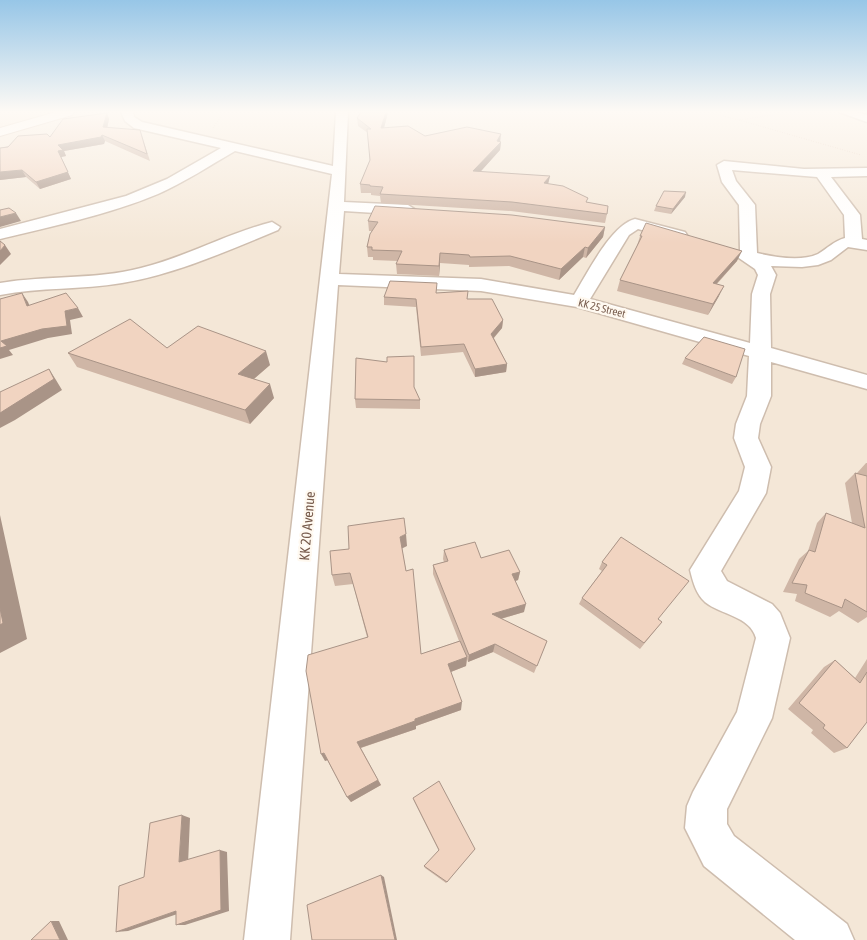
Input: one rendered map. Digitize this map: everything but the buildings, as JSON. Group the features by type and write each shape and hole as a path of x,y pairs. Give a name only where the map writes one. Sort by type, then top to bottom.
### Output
{"street":[{"path":"0,234 126,200 152,191 172,182 217,156"},
{"path":"267,156 340,172"},
{"name":"KK 20 Avenue","path":"267,940 303,578 328,279 338,206 341,156"},
{"path":"742,255 747,250 747,205 729,182 724,165 767,171 867,172"},
{"path":"742,255 813,261 821,259 838,245 860,243 852,216 821,173"},
{"path":"338,206 425,212"},
{"path":"579,302 622,232 635,224 695,240"},
{"path":"0,289 20,285 104,281 150,272 272,227"},
{"path":"604,230 622,232"},
{"path":"742,255 762,266 767,275 761,294 762,354 759,396 748,424 746,438 758,467 752,493 705,570 706,580 713,590 764,616 772,629 773,638 754,718 707,806 706,828 719,852 831,940"},
{"name":"KK 25 Street","path":"328,279 481,285 579,302 638,316 762,354 867,382"}],"shaded area":[{"path":"0,156 867,156 867,940 0,940"}]}
